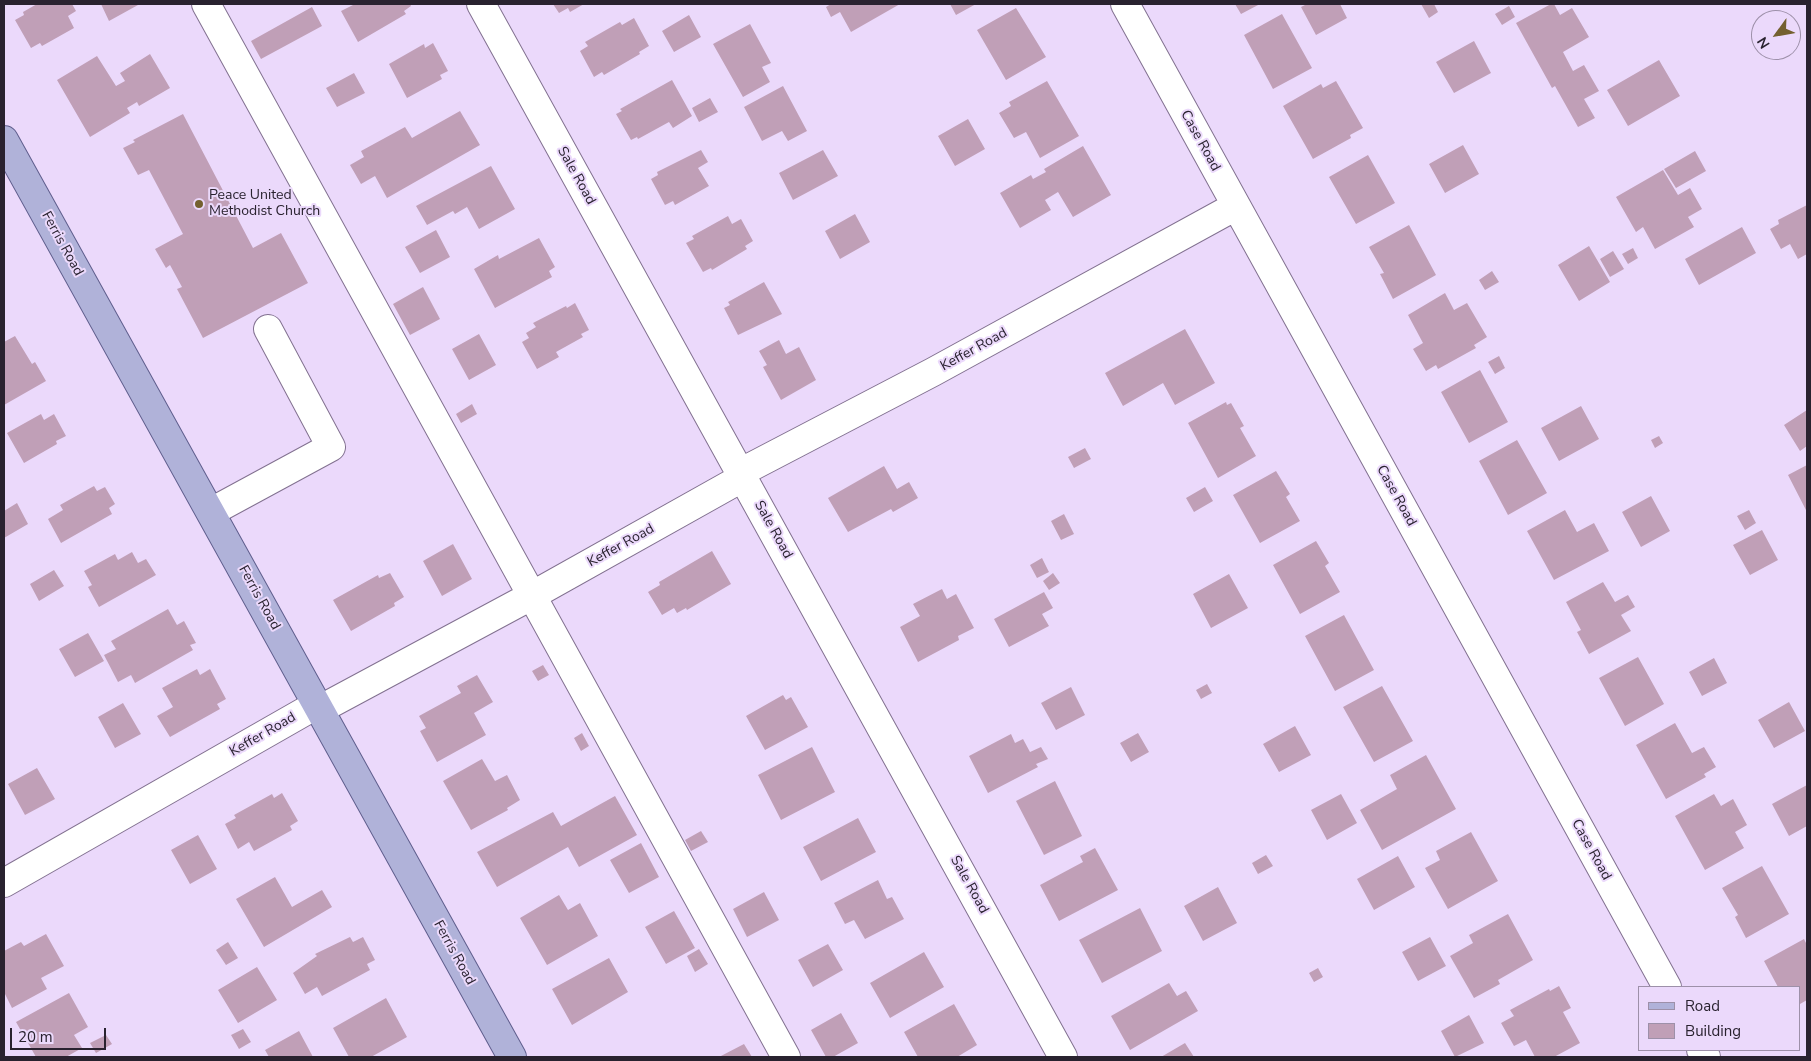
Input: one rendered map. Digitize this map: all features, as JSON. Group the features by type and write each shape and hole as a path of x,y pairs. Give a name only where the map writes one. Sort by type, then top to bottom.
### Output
{"main road":[{"name":"Ferris Road","path":"4,140 512,1057"}],"street":[{"path":"206,4 786,1057"},
{"name":"Sale Road","path":"481,4 1063,1057"},
{"name":"Case Road","path":"1125,4 1666,986"},
{"name":"Keffer Road","path":"4,883 309,709 330,704 533,595 733,483 749,468 933,372 1236,206"},
{"path":"211,512 331,447 268,329"}],"building":[{"path":"37,4 72,4 76,11 68,16 74,28 42,46 40,43 31,48 15,20 24,15 23,12"},
{"path":"101,4 138,4 138,5 109,21"},
{"path":"355,4 410,4 411,6 404,11 406,14 358,42 341,11"},
{"path":"553,4 584,4 570,12 568,8 559,13"},
{"path":"831,4 900,4 851,32 840,12 831,17 826,7"},
{"path":"950,4 976,4 956,15"},
{"path":"1235,4 1260,4 1241,14"},
{"path":"1307,4 1340,4 1347,18 1316,35 1301,7"},
{"path":"1421,4 1434,4 1438,12 1429,18"},
{"path":"1554,4 1560,15 1572,8 1589,37 1563,52 1573,71 1584,65 1599,91 1584,99 1595,118 1578,127 1555,86 1552,88 1516,23"},
{"path":"1509,6 1515,17 1502,25 1495,14"},
{"path":"312,7 322,26 261,59 251,41"},
{"path":"1016,8 1046,57 1006,80 977,30"},
{"path":"1282,14 1312,68 1273,89 1244,35"},
{"path":"689,15 701,37 674,52 662,31"},
{"path":"634,18 649,46 639,52 640,54 604,75 602,72 594,77 580,51 588,46 585,42 620,22 622,25"},
{"path":"750,24 771,63 762,67 770,82 743,97 713,44"},
{"path":"1474,41 1491,73 1454,93 1436,62"},
{"path":"433,43 448,71 440,75 442,79 407,98 389,64 424,44 425,48"},
{"path":"150,54 170,88 139,106 137,102 127,108 130,113 90,137 57,80 97,56 116,86 125,81 120,73"},
{"path":"1659,60 1680,96 1628,126 1607,90"},
{"path":"354,73 365,93 337,107 326,88"},
{"path":"672,80 692,116 673,128 669,122 638,139 637,137 631,140 616,114 622,111 620,109"},
{"path":"1047,81 1079,136 1040,158 1026,132 1014,138 999,113 1011,106 1009,102"},
{"path":"1336,81 1363,128 1350,135 1351,138 1313,159 1283,106 1321,84 1323,88"},
{"path":"783,86 807,131 788,141 782,131 762,141 744,107"},
{"path":"710,98 718,112 699,122 692,108"},
{"path":"460,111 480,145 387,198 375,176 361,184 350,165 364,157 361,151 405,127 412,138"},
{"name":"Peace United Methodist Church","path":"183,114 253,248 281,233 308,283 203,338 177,289 182,287 170,265 166,268 155,249 183,234 149,170 138,175 123,148 135,142 133,140"},
{"path":"968,119 985,149 955,166 938,136"},
{"path":"1463,145 1479,174 1445,193 1429,164"},
{"path":"1083,146 1111,195 1073,217 1058,192 1045,200 1051,210 1020,228 1000,193 1031,175 1033,179 1046,172 1044,169"},
{"path":"701,150 708,162 698,168 709,186 675,205 673,201 665,205 651,179 658,175 657,172"},
{"path":"823,150 838,176 793,200 779,173"},
{"path":"1695,151 1706,171 1676,188 1664,169"},
{"path":"1368,155 1395,203 1356,224 1329,177"},
{"path":"491,166 515,209 479,229 467,207 455,214 453,211 427,225 416,206"},
{"path":"1663,170 1678,195 1690,188 1702,209 1688,217 1694,227 1655,249 1643,227 1636,232 1616,197"},
{"path":"1807,205 1807,254 1798,259 1790,244 1781,249 1770,229 1779,224 1778,220"},
{"path":"855,214 870,242 840,259 825,231"},
{"path":"728,216 732,224 741,219 753,241 745,246 747,249 712,270 711,268 703,272 686,243 694,239 692,236"},
{"path":"1409,225 1436,275 1393,299 1380,274 1384,273 1369,247"},
{"path":"1742,227 1756,253 1699,285 1685,259"},
{"path":"436,230 450,257 420,273 405,247"},
{"path":"539,238 555,267 549,271 552,277 495,308 474,269 498,255 499,259"},
{"path":"1589,246 1610,282 1579,301 1558,265"},
{"path":"1633,248 1638,258 1628,264 1622,254"},
{"path":"1613,251 1624,269 1610,277 1600,259"},
{"path":"1492,271 1499,282 1485,290 1479,280"},
{"path":"764,282 782,314 738,335 724,308 730,305 728,302"},
{"path":"423,287 440,319 410,335 393,304"},
{"path":"1445,293 1454,310 1467,303 1487,337 1474,345 1476,348 1438,369 1436,365 1426,371 1413,349 1423,343 1408,315"},
{"path":"575,303 589,330 581,334 583,337 556,352 559,357 537,369 522,342 529,338 526,333 536,327 533,323"},
{"path":"1185,329 1215,383 1175,405 1163,383 1123,406 1105,373"},
{"path":"479,334 496,365 469,380 452,349"},
{"path":"15,336 32,364 35,362 46,381 4,405 4,342"},
{"path":"779,340 786,354 799,347 816,380 781,400 763,367 767,365 759,351"},
{"path":"1499,356 1505,368 1495,374 1488,362"},
{"path":"1480,370 1508,422 1469,443 1441,392"},
{"path":"1226,402 1227,405 1231,403 1244,426 1240,428 1256,456 1218,478 1188,423"},
{"path":"472,404 477,414 461,423 456,414"},
{"path":"1581,406 1599,439 1559,461 1541,428"},
{"path":"1807,410 1807,446 1800,451 1784,425"},
{"path":"41,414 44,420 54,414 66,436 56,441 57,444 24,463 7,433"},
{"path":"1659,436 1663,443 1655,448 1651,440"},
{"path":"1517,440 1547,493 1508,515 1479,461"},
{"path":"1085,448 1091,459 1074,468 1068,457"},
{"path":"1807,465 1807,512 1788,475"},
{"path":"884,466 897,489 909,482 918,498 893,512 891,509 848,532 828,498"},
{"path":"1276,471 1290,494 1286,497 1300,521 1260,543 1233,495"},
{"path":"94,486 97,491 105,487 115,504 109,508 112,514 61,543 48,519 63,510 60,505"},
{"path":"1205,487 1213,501 1194,512 1186,498"},
{"path":"1651,496 1670,531 1641,547 1622,512"},
{"path":"17,503 28,524 4,538 4,511"},
{"path":"1565,510 1577,532 1594,523 1609,551 1554,580 1527,531"},
{"path":"1749,510 1756,523 1745,530 1737,516"},
{"path":"1064,514 1074,534 1061,540 1051,521"},
{"path":"1762,530 1778,560 1750,575 1733,545"},
{"path":"1316,541 1329,563 1325,566 1340,592 1300,614 1273,565"},
{"path":"453,544 472,579 442,596 423,561"},
{"path":"712,551 731,584 687,610 686,608 677,613 674,608 662,615 648,592 660,585 659,582"},
{"path":"132,552 138,563 146,559 156,575 99,607 88,587 92,585 84,571 115,554 118,560"},
{"path":"1042,558 1049,572 1037,578 1030,565"},
{"path":"54,570 64,586 39,601 30,584"},
{"path":"390,573 404,597 394,603 395,606 351,631 333,600 378,575 379,578"},
{"path":"1053,573 1060,583 1049,590 1043,581"},
{"path":"1229,574 1248,608 1211,628 1193,594"},
{"path":"1603,582 1615,602 1628,595 1635,607 1621,615 1631,631 1589,654 1577,632 1581,630 1566,602"},
{"path":"942,589 947,599 956,594 974,628 958,636 959,640 918,662 900,627 920,616 913,604"},
{"path":"1044,592 1053,608 1042,614 1049,626 1009,647 994,619"},
{"path":"168,609 177,625 184,621 196,643 190,645 193,650 135,683 131,675 118,682 104,655 116,649 111,641"},
{"path":"1344,615 1374,670 1335,691 1305,636"},
{"path":"88,633 104,661 75,677 59,649"},
{"path":"1638,657 1664,704 1625,726 1599,678"},
{"path":"1714,658 1727,683 1702,696 1689,672"},
{"path":"543,665 549,675 538,681 532,671"},
{"path":"197,669 200,675 210,669 226,699 217,704 220,709 170,737 157,716 173,707 162,688"},
{"path":"477,675 493,702 474,713 486,735 437,762 420,731 426,728 419,716 461,693 457,686"},
{"path":"1207,684 1212,693 1201,699 1196,690"},
{"path":"1382,686 1413,741 1374,762 1343,707"},
{"path":"1071,687 1085,715 1056,730 1041,703"},
{"path":"783,695 786,700 791,697 808,727 765,750 746,716"},
{"path":"1789,702 1805,731 1774,748 1758,720"},
{"path":"123,703 141,734 115,748 98,717"},
{"path":"1675,723 1692,753 1704,747 1716,767 1704,774 1706,777 1666,799 1636,745"},
{"path":"1295,726 1311,755 1279,772 1263,744"},
{"path":"582,733 589,746 581,751 574,738"},
{"path":"1138,733 1149,752 1131,762 1120,743"},
{"path":"1011,734 1015,743 1023,739 1030,752 1041,747 1048,759 1036,764 1038,767 988,793 969,756"},
{"path":"812,747 835,792 781,820 758,775"},
{"path":"1426,755 1456,809 1382,850 1360,810 1397,789 1390,775"},
{"path":"482,759 495,781 507,775 520,800 507,808 508,810 471,830 443,781"},
{"path":"37,768 55,799 25,815 8,784"},
{"path":"1055,781 1082,836 1044,855 1016,801"},
{"path":"1807,785 1807,826 1789,836 1772,804"},
{"path":"282,793 298,821 290,826 292,830 254,851 249,842 238,849 225,824 236,818 234,815 272,794 274,798"},
{"path":"1341,794 1357,823 1327,840 1311,810"},
{"path":"1714,794 1721,806 1733,799 1747,825 1735,832 1744,848 1705,870 1675,816"},
{"path":"615,796 637,835 579,867 568,847 497,887 477,852 553,812 561,826"},
{"path":"858,818 876,852 821,881 803,847"},
{"path":"701,831 708,842 691,851 685,840"},
{"path":"1471,832 1498,881 1448,909 1425,868 1440,860 1436,851"},
{"path":"198,835 217,869 190,884 171,850"},
{"path":"641,843 659,877 629,893 610,860"},
{"path":"1095,848 1118,890 1059,921 1040,885 1083,862 1080,856"},
{"path":"1266,855 1273,866 1258,874 1252,863"},
{"path":"1398,856 1415,887 1374,910 1357,879"},
{"path":"1762,866 1789,914 1746,938 1735,917 1738,915 1722,888"},
{"path":"275,877 292,907 322,890 332,907 264,947 236,899"},
{"path":"878,880 887,899 892,897 904,919 865,939 854,920 845,924 834,903"},
{"path":"1218,887 1237,923 1203,941 1184,906"},
{"path":"764,892 779,920 747,937 733,909"},
{"path":"559,895 568,910 580,903 598,936 547,965 520,918"},
{"path":"1140,908 1162,951 1102,983 1079,940"},
{"path":"674,911 695,948 666,964 645,927"},
{"path":"1508,914 1533,960 1498,980 1500,984 1474,998 1450,956 1473,943 1469,935"},
{"path":"46,934 64,966 41,978 47,989 12,1008 4,992 4,951 21,942 24,946"},
{"path":"350,937 353,942 363,937 375,960 367,964 370,970 322,996 317,987 305,994 293,973 317,956 315,954"},
{"path":"1430,937 1446,966 1418,981 1402,952"},
{"path":"1804,939 1807,945 1807,1000 1801,1003 1801,986 1777,986 1764,961"},
{"path":"228,942 238,958 226,965 216,950"},
{"path":"828,944 843,970 813,987 798,960"},
{"path":"699,949 708,964 695,972 687,956"},
{"path":"924,952 944,987 890,1018 870,983"},
{"path":"609,958 628,992 572,1025 552,989"},
{"path":"257,967 277,1000 238,1023 218,990"},
{"path":"1318,968 1323,977 1314,982 1309,973"},
{"path":"1169,983 1177,996 1186,991 1198,1011 1130,1050 1111,1016"},
{"path":"1559,986 1571,1008 1563,1012 1580,1043 1554,1057 1535,1057 1526,1040 1514,1046 1501,1023 1514,1016 1510,1010 1549,989 1550,991"},
{"path":"69,993 88,1027 74,1035 82,1048 66,1057 36,1057 16,1022"},
{"path":"386,998 407,1037 371,1057 349,1057 333,1028"},
{"path":"954,1004 977,1045 957,1057 918,1057 904,1032"},
{"path":"841,1013 858,1043 833,1057 826,1057 811,1030"},
{"path":"1469,1015 1484,1043 1455,1057 1441,1031"},
{"path":"243,1029 251,1042 239,1049 231,1035"},
{"path":"299,1031 313,1057 269,1057 265,1050"},
{"path":"106,1035 112,1044 96,1053 90,1043"},
{"path":"1185,1043 1194,1057 1161,1057"},
{"path":"744,1044 752,1057 719,1057"}],"place":[{"name":"Peace United Methodist Church","path":"199,204"}]}
